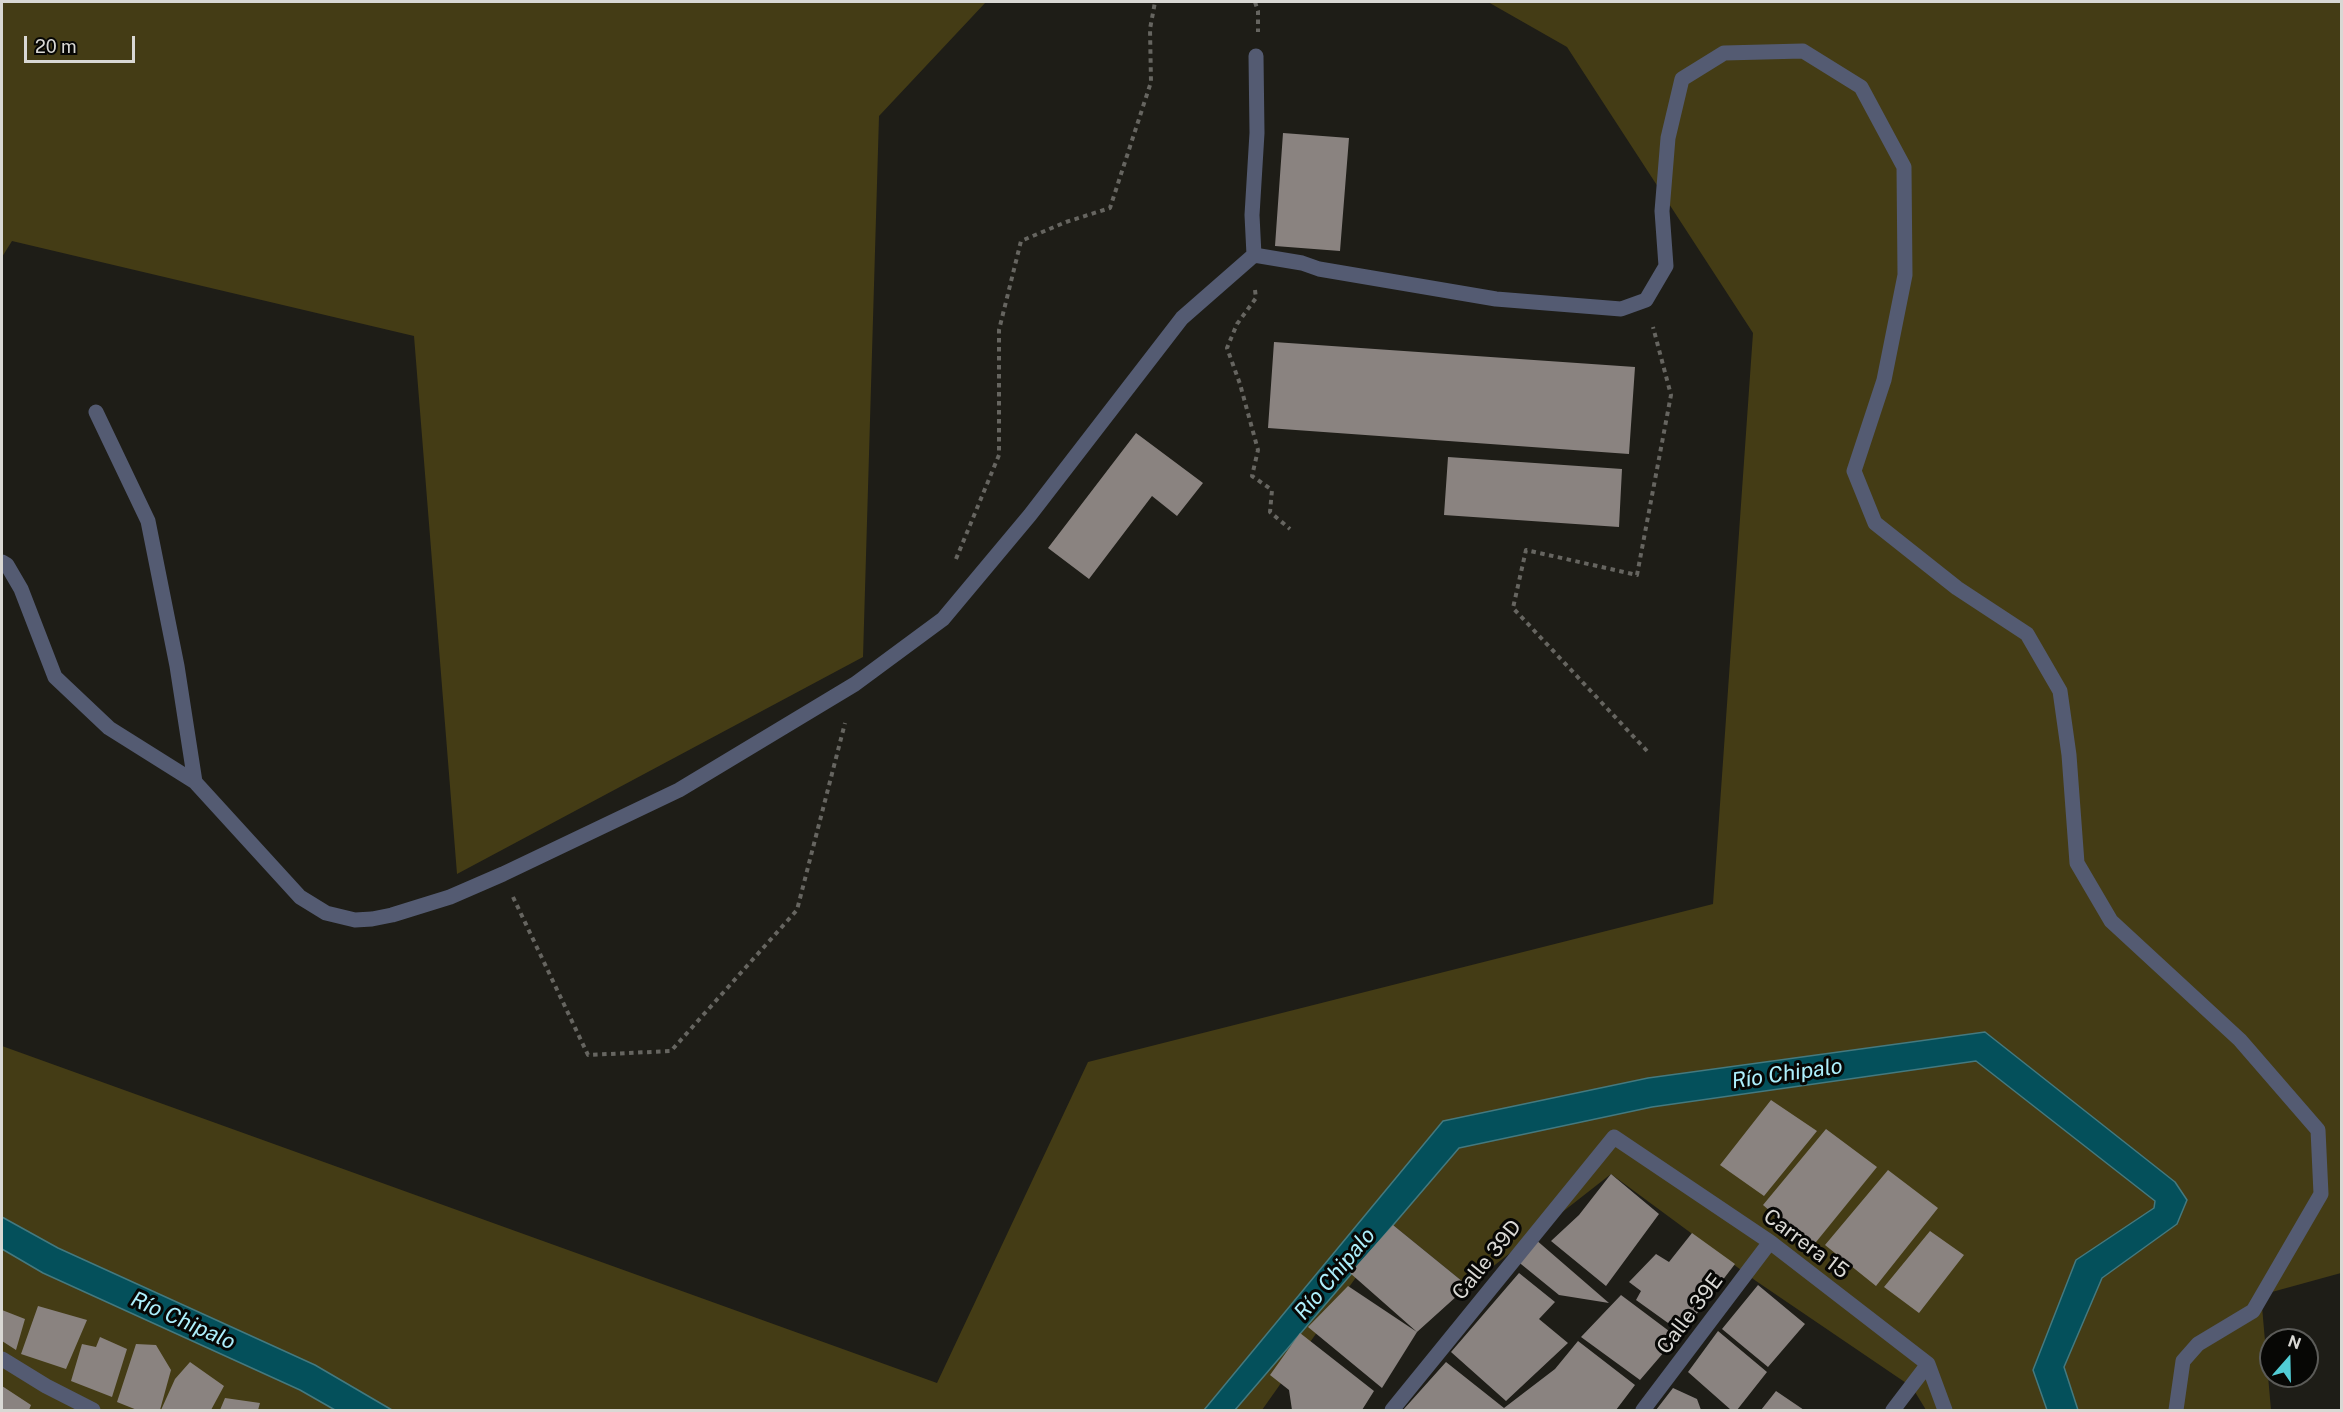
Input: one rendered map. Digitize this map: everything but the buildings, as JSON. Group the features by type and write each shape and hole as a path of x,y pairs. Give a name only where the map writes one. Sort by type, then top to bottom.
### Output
{"street":[{"path":"1254,255 1302,263 1319,269 1496,299 1621,309 1646,300 1666,266 1662,211 1668,138 1682,79 1724,53 1803,51 1861,87 1904,167 1905,275 1884,380 1854,471 1875,523 1956,588 2027,634 2060,691 2069,755 2077,863 2111,921 2240,1040 2318,1130 2321,1194 2253,1311 2198,1344 2183,1361 2176,1410"},
{"path":"1254,255 1252,215 1257,133 1256,56"},
{"path":"2,562 7,565 21,589 55,677 109,728 195,782 300,897 326,913 355,920 392,915 450,897 503,874 679,790 855,684 944,619 1030,515 1182,318 1254,255"},
{"path":"96,412 148,521 177,666 195,782"},
{"name":"Carrera 15","path":"1614,1137 1770,1242 1928,1364"},
{"name":"Calle 39D","path":"1392,1410 1614,1137"},
{"name":"Calle 39E","path":"1643,1410 1770,1242"},
{"path":"2,1359 46,1386 93,1410"},
{"path":"1893,1410 1928,1364"},
{"path":"1928,1364 1945,1410"}],"path":[{"path":"954,563 999,455 999,330 1021,241 1066,222 1110,208 1151,82 1150,29 1155,2"},
{"path":"1254,255 1256,298 1237,324 1227,348 1240,384 1258,450 1252,477 1272,490 1270,512 1290,529"},
{"path":"1646,300 1671,395 1637,574 1526,550 1513,608 1647,750"},
{"path":"503,874 588,1055 671,1051 797,910 855,684"}],"shaded area":[{"path":"2,2 986,2 879,116 863,657 457,874 414,336 12,241 2,257"},
{"path":"1488,2 2341,2 2341,1273 2261,1295 2264,1328 2259,1328 2259,1388 2269,1388 2271,1410 1926,1410 1912,1387 1756,1281 1611,1174 1468,1286 1393,1225 1262,1410 2,1410 2,1046 937,1383 1088,1062 1713,904 1753,333 1567,47"}],"water":[{"name":"Río Chipalo","path":"1985,1032 2175,1182 2187,1200 2177,1224 2102,1278 2064,1367 2078,1410 2047,1410 2033,1370 2076,1260 2154,1208 2155,1201 1976,1061 1652,1107 1459,1148 1235,1410 1204,1410 1443,1121 1648,1078"},
{"name":"Río Chipalo","path":"2,1217 58,1248 315,1365 392,1410 335,1410 300,1390 43,1273 2,1249"}]}
